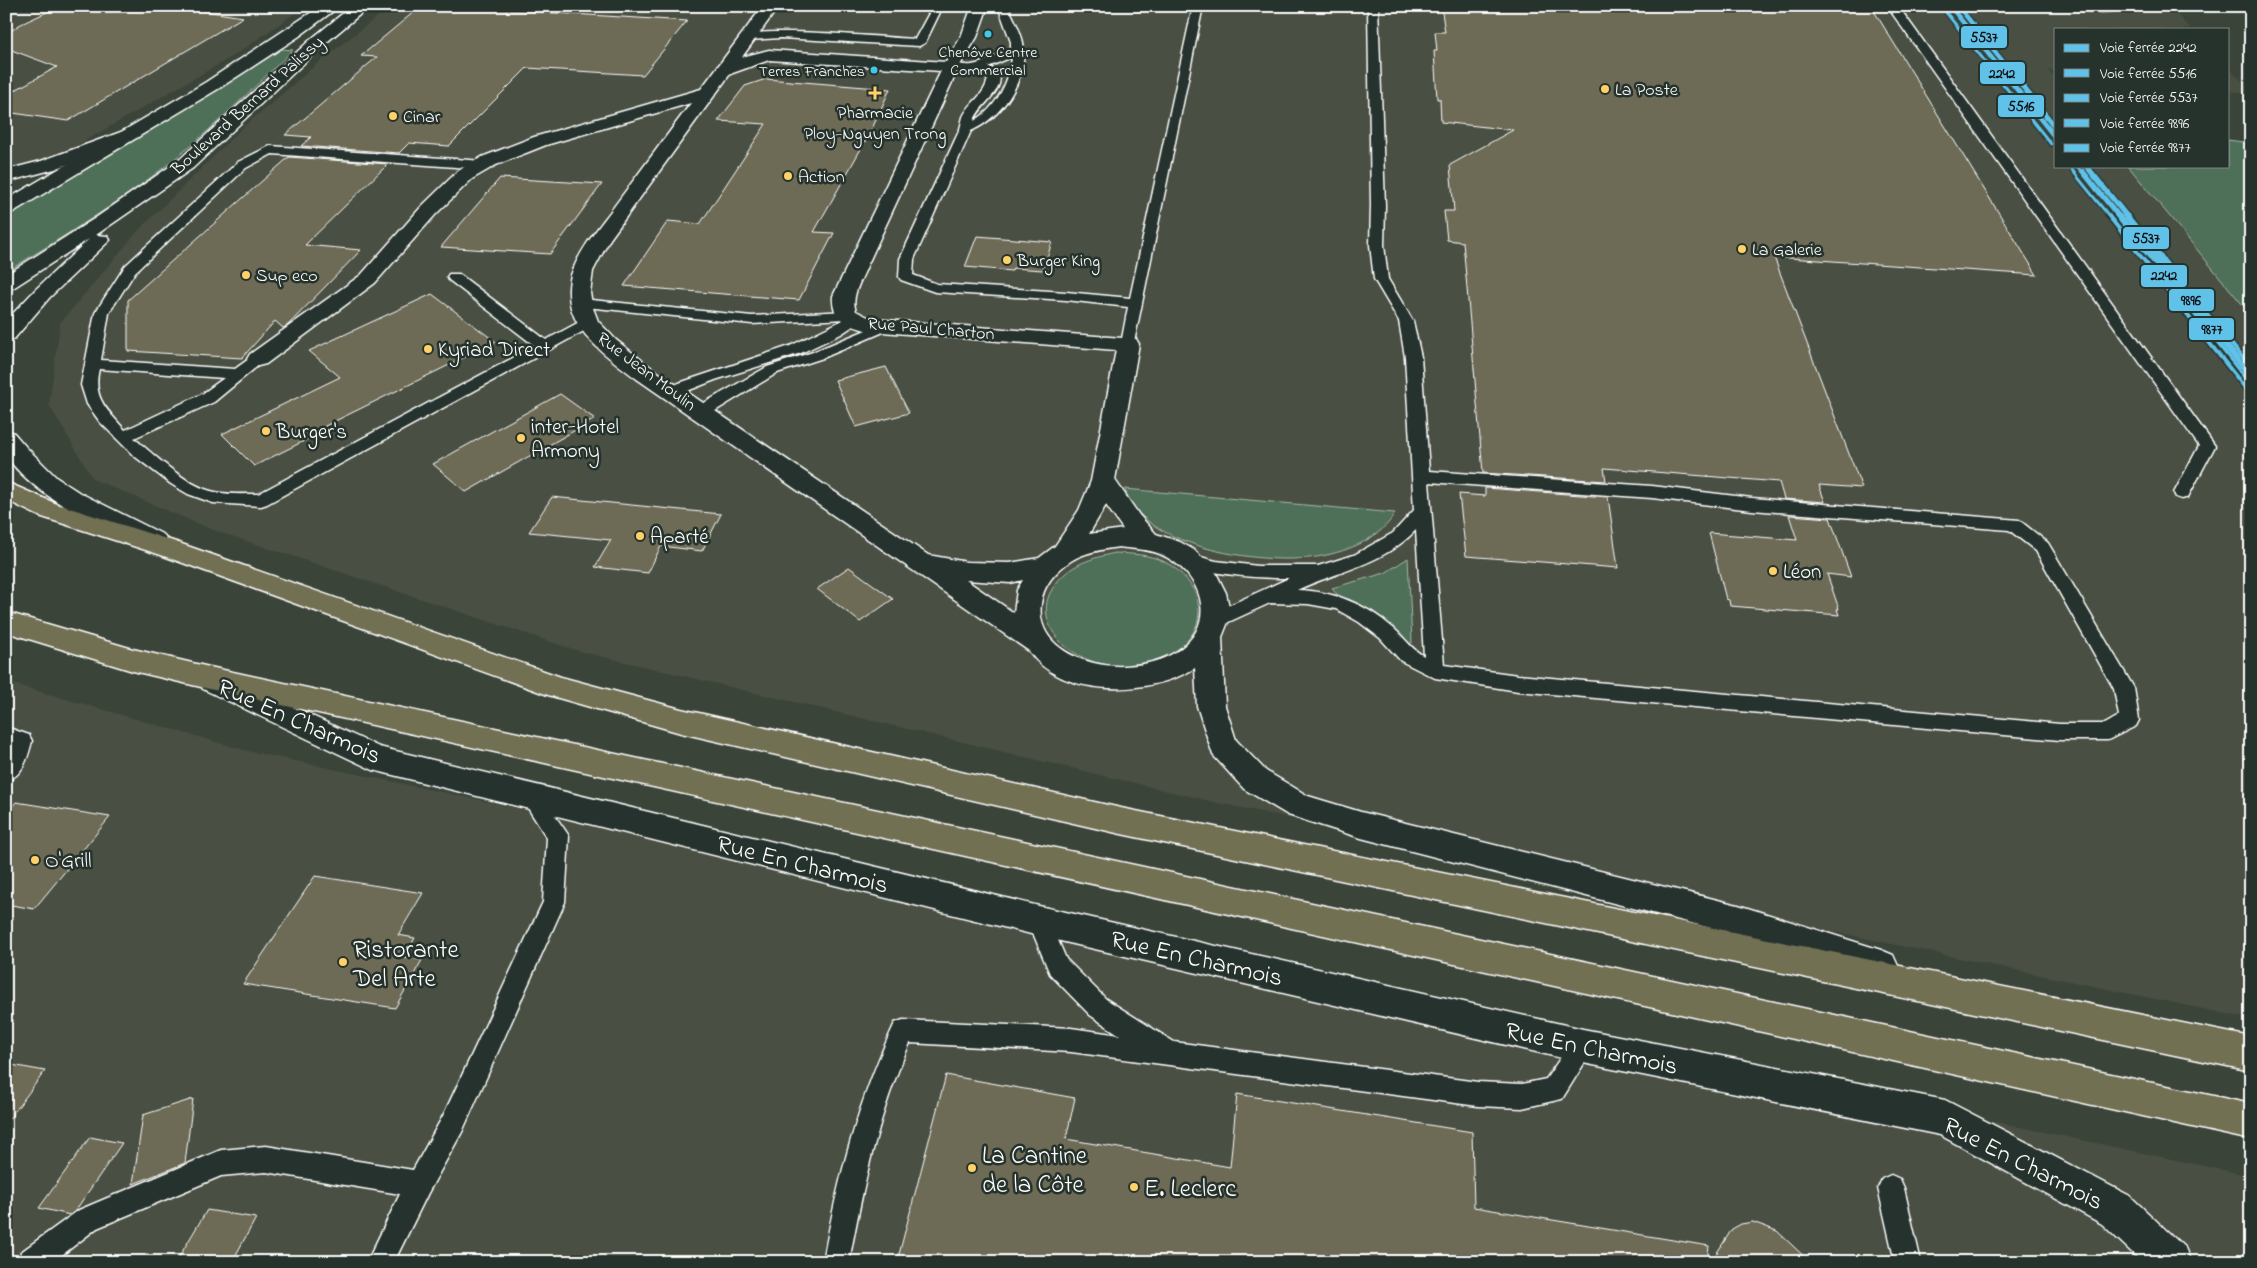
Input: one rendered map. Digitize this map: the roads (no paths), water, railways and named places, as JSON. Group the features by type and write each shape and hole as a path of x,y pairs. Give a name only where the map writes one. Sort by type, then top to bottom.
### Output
{"main road":[{"path":"6,490 48,510 167,548 558,687 681,721 1121,821 2251,1054"},
{"path":"6,622 133,660 205,677 2251,1122"}],"street":[{"name":"Boulevard Bernard Palissy","path":"6,208 260,56 332,6"},
{"name":"Boulevard Bernard Palissy","path":"6,284 104,221 186,164 316,42 362,6"},
{"name":"Rue Jean Moulin","path":"771,6 588,258 581,276 581,303 588,323 608,346 672,392 858,522 922,563 1038,643"},
{"name":"Rue Paul Charton","path":"980,6 961,52 951,67 857,266 844,296 843,306 851,318 883,327 931,328 1128,344"},
{"path":"748,37 757,49 769,55"},
{"path":"724,70 769,55 951,67"},
{"path":"258,359 368,279 430,210 465,175 484,166 489,161 540,141 707,93"},
{"path":"7,176 48,165 140,129"},
{"path":"6,334 43,292 186,164"},
{"path":"1128,344 1103,481 1091,511 1056,559 1033,583 1026,602 1028,623 1038,643 1057,660 1084,673 1114,679 1146,676 1174,666 1197,650 1211,628"},
{"path":"6,438 17,453 48,484 71,499 167,548"},
{"path":"1103,481 1130,521 1147,541"},
{"path":"1056,559 1091,542 1109,540 1147,541 1170,548 1190,560 1206,578 1215,598 1211,628 1211,706 1223,746 1254,780 1299,806 1361,825 1738,920 1975,997"},
{"name":"Rue Jean Moulin","path":"922,563 967,571 1010,573 1056,559"},
{"name":"Rue En Charmois","path":"205,677 374,758 529,794 1039,921 1583,1046 1945,1118 2116,1210 2171,1262"}],"lane":[{"path":"920,65 919,43 938,6"},
{"path":"966,129 984,120 1013,82 1017,70 1017,42 1003,6"},
{"path":"1128,344 1198,6"},
{"path":"1373,6 1378,206 1377,245 1381,279 1406,320 1413,357 1434,671"},
{"path":"1892,6 2207,446 2182,493"},
{"path":"2075,6 2097,9 2124,6"},
{"path":"748,37 781,35 919,43"},
{"path":"973,68 999,60 1017,49"},
{"path":"951,67 987,70 994,73 995,80 993,87 970,116 966,129 907,259 906,277 935,288 1066,296 1136,303"},
{"path":"484,166 270,150 242,165 130,269 102,313 88,390 97,410 123,437 177,481 208,497 261,500 588,323"},
{"path":"454,277 545,346"},
{"path":"581,303 752,320 851,318"},
{"path":"672,392 702,378 775,357 799,348 851,318"},
{"path":"702,412 772,370 818,355 883,327"},
{"path":"123,437 208,398 258,359"},
{"path":"93,364 238,374"},
{"path":"1268,596 1308,597 1340,603 1366,617 1387,633 1408,656 1434,671 1536,685 2060,732 2108,732 2129,720 2124,688 2042,547 2013,524 1752,504 1652,492 1420,476"},
{"path":"1211,628 1268,596 1320,572 1360,560 1399,537 1423,512"},
{"path":"1190,560 1216,567 1258,572 1320,572"},
{"path":"6,735 22,741 18,758 6,773"},
{"path":"380,1262 419,1184 453,1123 554,902 558,836 529,794"},
{"path":"1039,921 1058,966 1098,1007 1168,1053"},
{"path":"836,1262 848,1192 885,1068 903,1031 1071,1040 1478,1094 1522,1096 1553,1090 1583,1046"},
{"path":"31,1262 88,1219 221,1163 266,1159 419,1184"},
{"path":"1891,1188 1908,1262"}],"rail line":[{"name":"2242","path":"1949,6 2054,137"},
{"name":"9896","path":"1957,6 2054,127"},
{"name":"5537","path":"1959,6 2054,124"},
{"name":"5516","path":"1944,10 2051,144"},
{"name":"9877","path":"1954,10 2051,130"},
{"name":"2242","path":"2079,168 2251,385"},
{"name":"9896","path":"2087,168 2251,375"},
{"name":"5537","path":"2090,168 2251,368"},
{"name":"5516","path":"2072,170 2246,389"},
{"name":"9877","path":"2083,170 2246,372"}],"place":[{"name":"Chenôve Centre Commercial","path":"988,34"},
{"name":"Terres Franches","path":"874,70"},
{"name":"La Poste","path":"1605,89"},
{"name":"Pharmacie Ploy-Nguyen Trong","path":"875,93"},
{"name":"Cinar","path":"393,116"},
{"name":"Action","path":"788,176"},
{"name":"La Galerie","path":"1742,249"},
{"name":"Burger King","path":"1007,260"},
{"name":"Sup eco","path":"246,275"},
{"name":"Kyriad Direct","path":"428,349"},
{"name":"Burger's","path":"266,431"},
{"name":"inter-Hotel Armony","path":"521,438"},
{"name":"Aparté","path":"640,536"},
{"name":"Léon","path":"1773,571"},
{"name":"O'Grill","path":"35,860"},
{"name":"Ristorante Del Arte","path":"343,962"},
{"name":"La Cantine de la Côte","path":"972,1168"},
{"name":"E. Leclerc","path":"1134,1187"}]}
